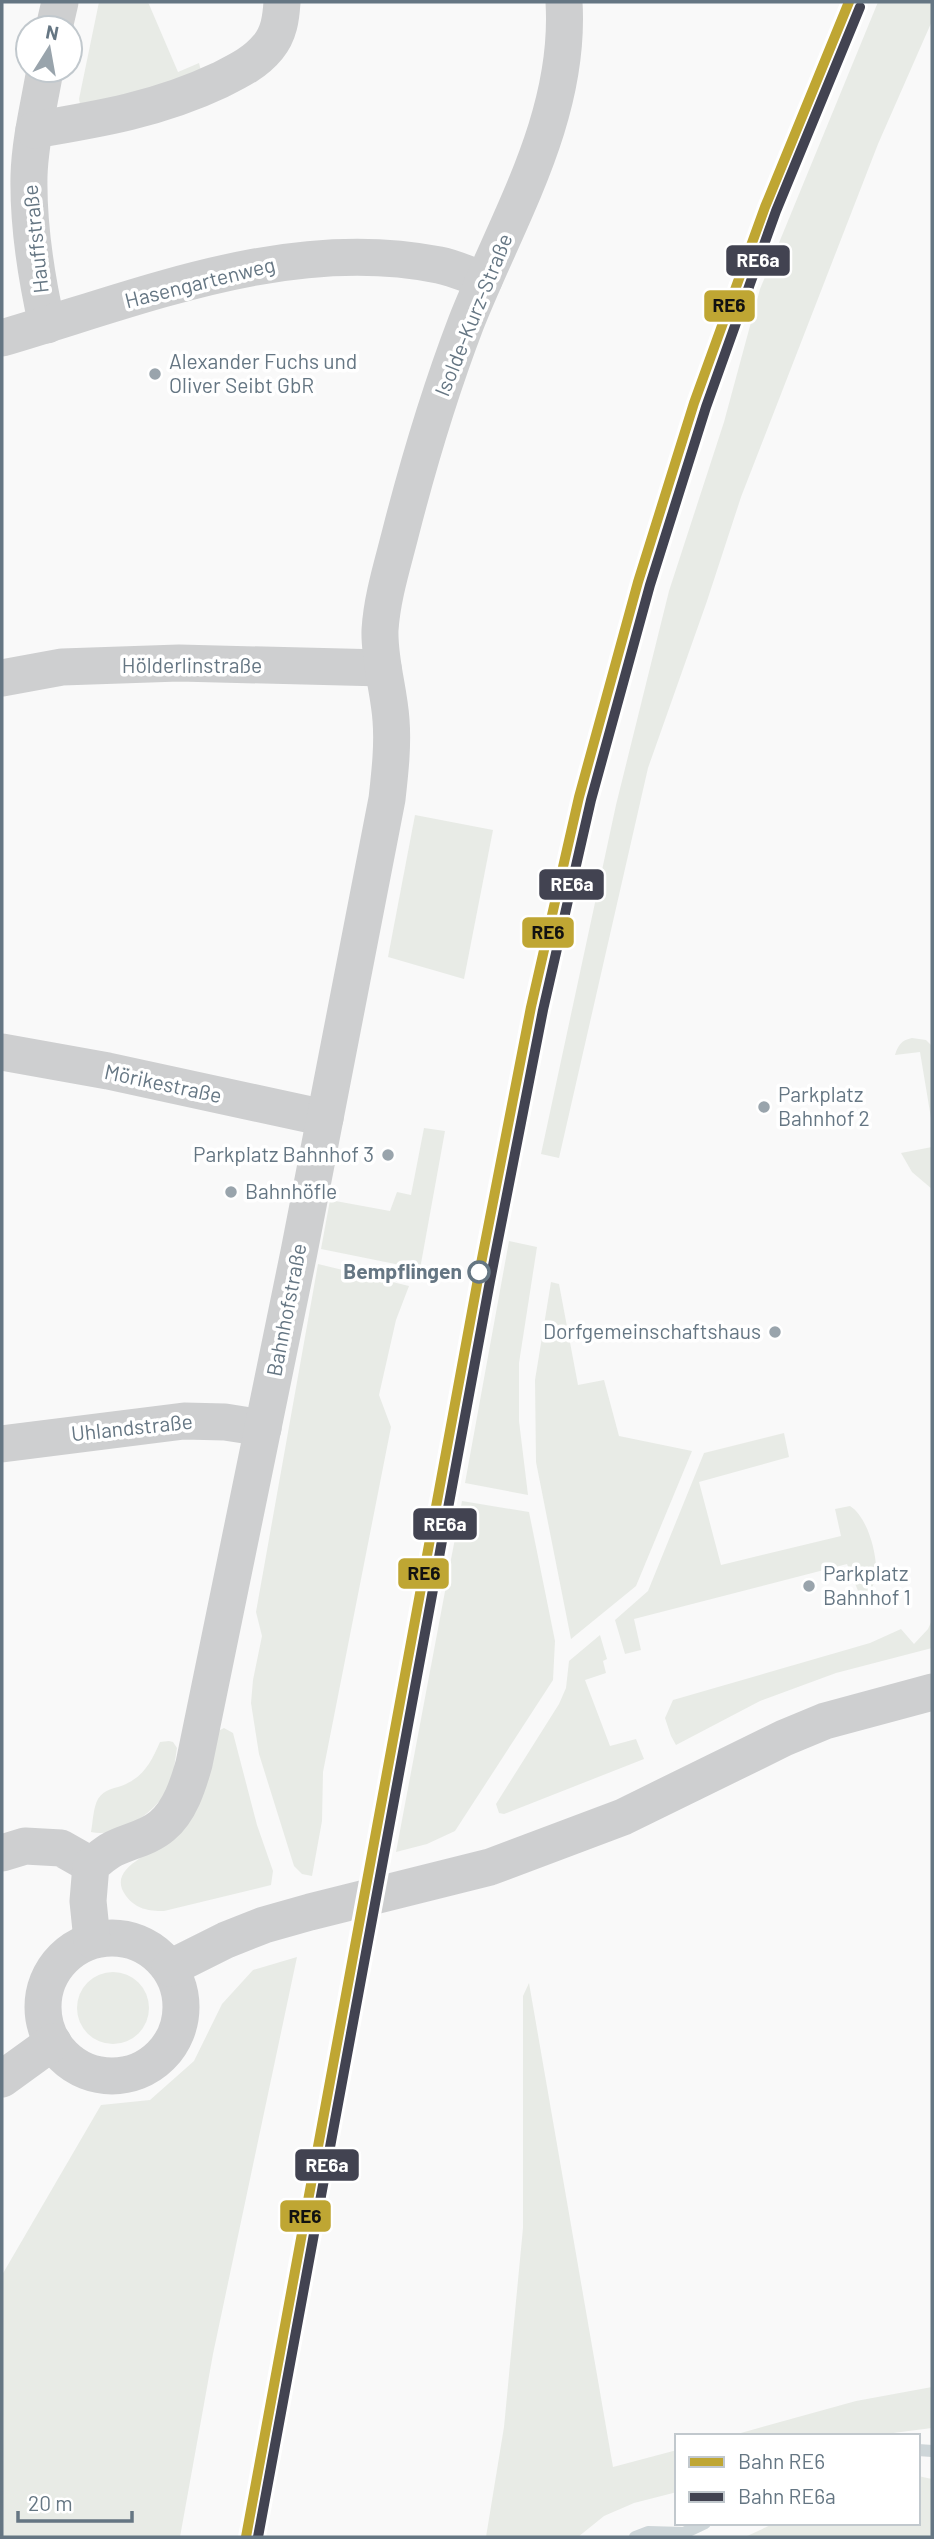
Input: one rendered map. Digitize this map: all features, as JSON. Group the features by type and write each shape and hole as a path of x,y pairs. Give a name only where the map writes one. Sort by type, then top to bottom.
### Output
{"street":[{"path":"34,130 112,118 164,103 250,65 269,46 279,27 282,2"},
{"name":"Isolde-Kurz-Straße","path":"380,630 390,577 423,453 448,373 484,280 531,175 554,101 565,48 564,2"},
{"name":"Hauffstraße","path":"42,84 29,174 30,216 47,325"},
{"name":"Hasengartenweg","path":"2,338 205,278 290,261 341,258 391,260 439,265 484,280"},
{"name":"Bahnhofstraße","path":"91,1865 112,1849 139,1839 162,1826 188,1786 325,1118 387,799 392,757 391,718 380,630"},
{"name":"Hölderlinstraße","path":"2,678 62,667 165,663 383,668"},
{"name":"Mörikestraße","path":"2,1052 325,1118"},
{"name":"Uhlandstraße","path":"2,1444 184,1421 225,1422 262,1428"},
{"path":"170,1968 216,1944 264,1925 490,1867 623,1817 783,1738 825,1721 932,1692"},
{"path":"2,1853 25,1846 61,1848 91,1865 88,1901 92,1940"},
{"path":"114,1937 136,1942 155,1952 170,1968 179,1987 182,2008 178,2029 169,2048 154,2063 135,2073 117,2076 97,2074 80,2068 65,2057 53,2042 45,2023 43,2003 47,1982 58,1964 73,1950 92,1940 114,1937"},
{"path":"2,2079 53,2042"}],"shaded area":[{"path":"99,2 148,2 178,72 199,63 202,75 164,93 80,104"},
{"path":"878,2 932,2 932,21 878,144 741,497 648,768 559,1158 541,1154 616,805 669,591 724,422 760,289"},
{"path":"415,815 493,830 464,979 388,957"},
{"path":"912,1038 926,1040 931,1045 932,1124 920,1052 895,1055 901,1044"},
{"path":"424,1128 445,1131 420,1269 321,1249 330,1200 390,1211 397,1192 411,1195"},
{"path":"932,1147 932,1189 912,1172 901,1153"},
{"path":"509,1241 537,1247 519,1363 519,1421 528,1495 465,1483"},
{"path":"318,1264 409,1286 396,1320 379,1395 391,1427 323,1772 322,1821 312,1876 302,1874 294,1866 259,1754 251,1703 262,1636 256,1612"},
{"path":"551,1282 559,1284 578,1385 604,1380 619,1436 692,1451 636,1586 571,1639 536,1462 535,1380"},
{"path":"784,1433 789,1457 699,1482 721,1565 841,1536 835,1509 850,1506 865,1524 874,1550 876,1570 871,1594 861,1598 847,1564 634,1619 641,1650 625,1654 615,1620 648,1591 704,1453"},
{"path":"462,1501 529,1512 555,1641 553,1680 455,1831 427,1844 396,1852"},
{"path":"932,1620 932,1648 836,1673 760,1701 676,1745 671,1736 665,1718 673,1700 870,1643 901,1629 914,1644 928,1629"},
{"path":"600,1635 607,1659 603,1661 606,1673 585,1680 610,1746 636,1739 644,1759 504,1814 499,1813 496,1804 559,1704 566,1688 569,1661"},
{"path":"224,1728 233,1733 257,1825 273,1871 271,1885 164,1911 138,1906 126,1896 121,1886 122,1878 133,1863 167,1839 212,1734"},
{"path":"169,1741 177,1748 173,1773 169,1787 156,1805 125,1827 102,1833 91,1832 95,1807 101,1795 138,1776 151,1761 160,1742"},
{"path":"297,1957 213,2354 180,2537 2,2537 2,2275 101,2105 150,2100 194,2061 222,2004 253,1970"},
{"path":"120,1972 139,1982 147,1994 147,2022 139,2034 127,2042 106,2044 87,2034 79,2022 77,2001 87,1982 99,1974"},
{"path":"529,1983 613,2467 675,2451 675,2493 634,2503 604,2516 578,2537 486,2537 504,2427 523,2228 523,1996"},
{"path":"932,2387 932,2428 886,2434 737,2434 856,2401"},
{"path":"920,2476 932,2479 932,2537 745,2537 771,2525 920,2525"}],"waterway":[{"path":"920,2450 932,2451"},
{"path":"635,2537 648,2532 684,2533 701,2525"}],"rail line":[{"name":"RE6","path":"246,2537 478,1279 531,1007 579,797 638,582 694,403 765,207 849,2"},
{"name":"RE6a","path":"258,2537 490,1281 543,1010 591,800 650,585 706,407 776,211 860,7"}],"place":[{"name":"Alexander Fuchs und Oliver Seibt GbR","path":"155,374"},
{"name":"Parkplatz Bahnhof 2","path":"764,1107"},
{"name":"Parkplatz Bahnhof 3","path":"388,1155"},
{"name":"Bahnhöfle","path":"231,1192"},
{"name":"Bempflingen","path":"479,1272"},
{"name":"Dorfgemeinschaftshaus","path":"775,1332"},
{"name":"Parkplatz Bahnhof 1","path":"809,1586"}]}
